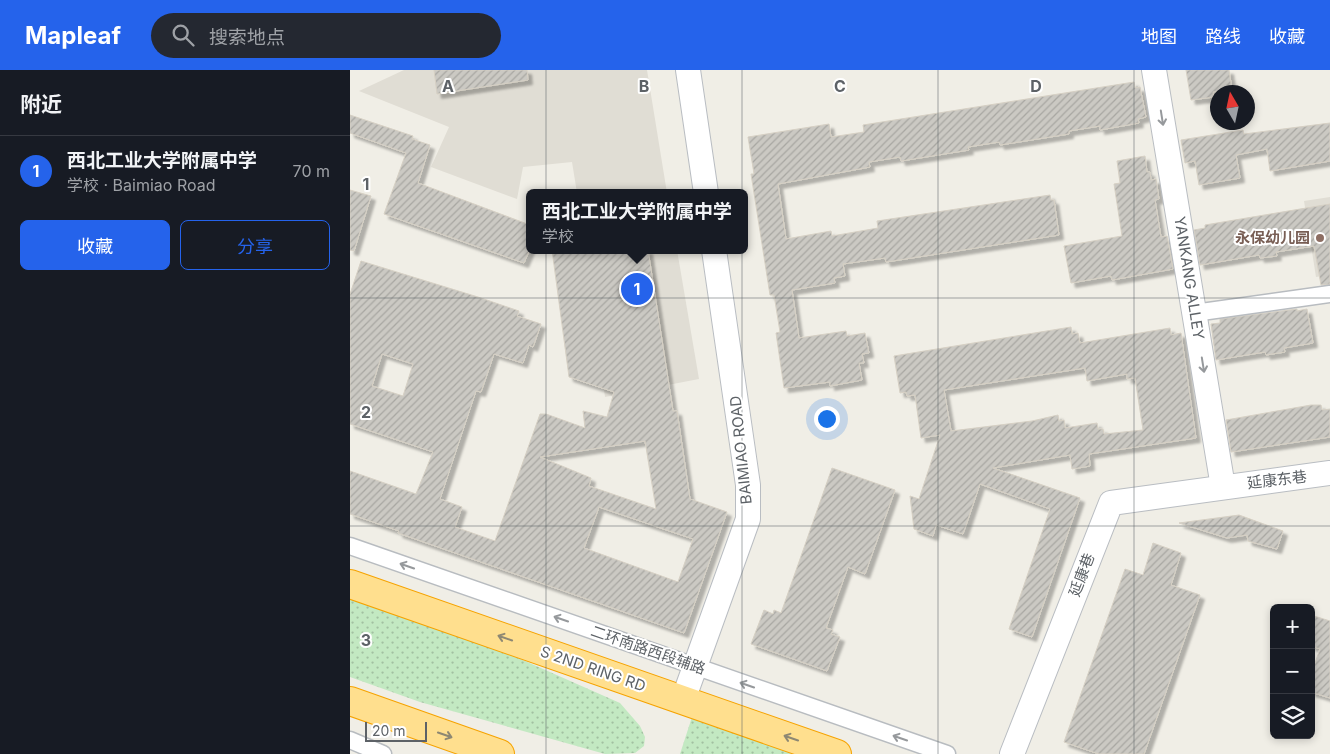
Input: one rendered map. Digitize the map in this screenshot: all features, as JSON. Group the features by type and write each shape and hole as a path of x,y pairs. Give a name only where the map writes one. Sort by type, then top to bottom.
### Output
{"highway":[{"name":"S 2ND RING RD","path":"350,584 837,754"},
{"path":"350,701 500,754"}],"street":[{"path":"688,70 705,189"},
{"name":"YANKANG ALLEY","path":"1154,70 1224,487"},
{"name":"BAIMIAO ROAD","path":"683,700 748,519 748,484 715,254"},
{"path":"1194,313 1330,294"},
{"name":"延康东巷","path":"1224,487 1330,473"},
{"name":"延康巷","path":"1012,754 1110,503 1224,487"},
{"name":"二环南路西段辅路","path":"350,546 946,754"},
{"path":"350,740 383,754"}],"shaded area":[{"path":"404,70 647,70 666,189 576,189 572,162 523,167 517,199 431,167 449,127 359,91"},
{"name":"永保幼儿园","path":"1330,197 1330,275 1316,277 1304,201"},
{"path":"586,254 678,254 699,379 605,397"}],"green space":[{"path":"350,597 489,645 620,703 640,726 645,737 644,746 635,753 605,754 420,702 350,677"},
{"path":"692,717 796,754 680,754"}],"building":[{"path":"434,70 527,70 528,80 437,94"},
{"path":"1186,70 1229,70 1231,85 1210,85 1210,98 1191,100"},
{"path":"1134,82 1135,88 1140,87 1146,117 1138,119 1139,123 1100,130 1100,126 1069,131 1069,134 1000,145 999,142 968,147 969,150 901,161 900,157 869,162 870,167 778,184 786,239 831,231 832,236 878,228 877,221 1050,195 1051,200 1054,200 1059,235 886,262 885,258 843,264 845,276 834,278 835,283 792,290 799,338 846,331 847,336 865,333 869,353 862,354 864,363 859,363 862,380 830,386 830,382 784,388 776,333 780,332 774,295 770,295 751,174 754,174 748,137 829,124 831,137 864,132 863,125"},
{"path":"350,115 413,136 412,139 430,145 418,183 526,224 526,254 528,254 524,263 384,214 406,153 350,133"},
{"path":"1330,123 1330,161 1270,171 1267,149 1236,155 1240,178 1199,185 1195,161 1185,163 1181,140 1243,130 1244,134"},
{"path":"1145,156 1147,172 1150,172 1151,180 1156,179 1159,199 1155,200 1161,237 1167,236 1173,269 1112,280 1111,276 1071,283 1064,246 1122,236 1114,184 1120,183 1117,161"},
{"path":"350,190 371,196 354,251 350,250"},
{"path":"1330,204 1330,284 1321,285 1314,246 1276,252 1277,256 1260,258 1259,255 1200,265 1194,230 1205,228 1205,225"},
{"path":"553,254 649,254 673,411 677,411 690,499 727,512 684,633 398,533 399,531 350,514 350,471 416,494 433,452 350,424 350,294 361,261 519,311 517,316 541,324 533,347 529,345 523,363 494,354 481,392 476,391 440,499 462,507 455,527 495,541 540,414 546,414 585,428 583,411 607,417 614,392 569,377","holes":["382,354 413,364 403,396 372,386","645,441 656,509 589,486 591,478 540,457","599,507 693,539 678,582 584,548"]},
{"path":"1297,309 1297,311 1307,309 1313,343 1284,348 1285,352 1266,355 1265,352 1216,360 1211,324 1220,323 1220,319"},
{"path":"1071,327 1072,334 1078,333 1080,343 1170,328 1171,335 1181,333 1196,438 1089,454 1090,466 1072,469 1070,455 993,468 1080,498 1032,637 1009,629 1050,509 980,484 963,534 936,525 933,536 914,529 910,496 919,499 940,435 921,438 915,395 907,396 906,392 900,393 894,356","holes":["1085,368 1087,381 1127,374 1127,379 1135,378 1143,430 1104,434 1103,429 1098,429 1097,423 1065,428 1064,420 1059,421 1058,415 1032,421 951,431 944,390"]},
{"path":"1311,405 1321,405 1322,410 1330,409 1330,437 1231,452 1226,420"},
{"path":"832,468 895,490 865,574 848,567 826,628 833,630 831,634 840,637 827,671 751,644 764,610 773,614 774,610 781,613"},
{"path":"1239,515 1283,531 1277,549 1248,541 1247,535 1227,538 1179,523"},
{"path":"1153,543 1181,553 1171,585 1200,595 1144,754 1099,754 1064,742 1125,569 1143,575"},
{"path":"1315,616 1330,621 1330,698 1315,693 1315,663 1320,649 1315,647"}],"place":[{"name":"永保幼儿园","path":"1320,238"},
{"name":"西北工业大学附属中学","path":"637,289"}]}
